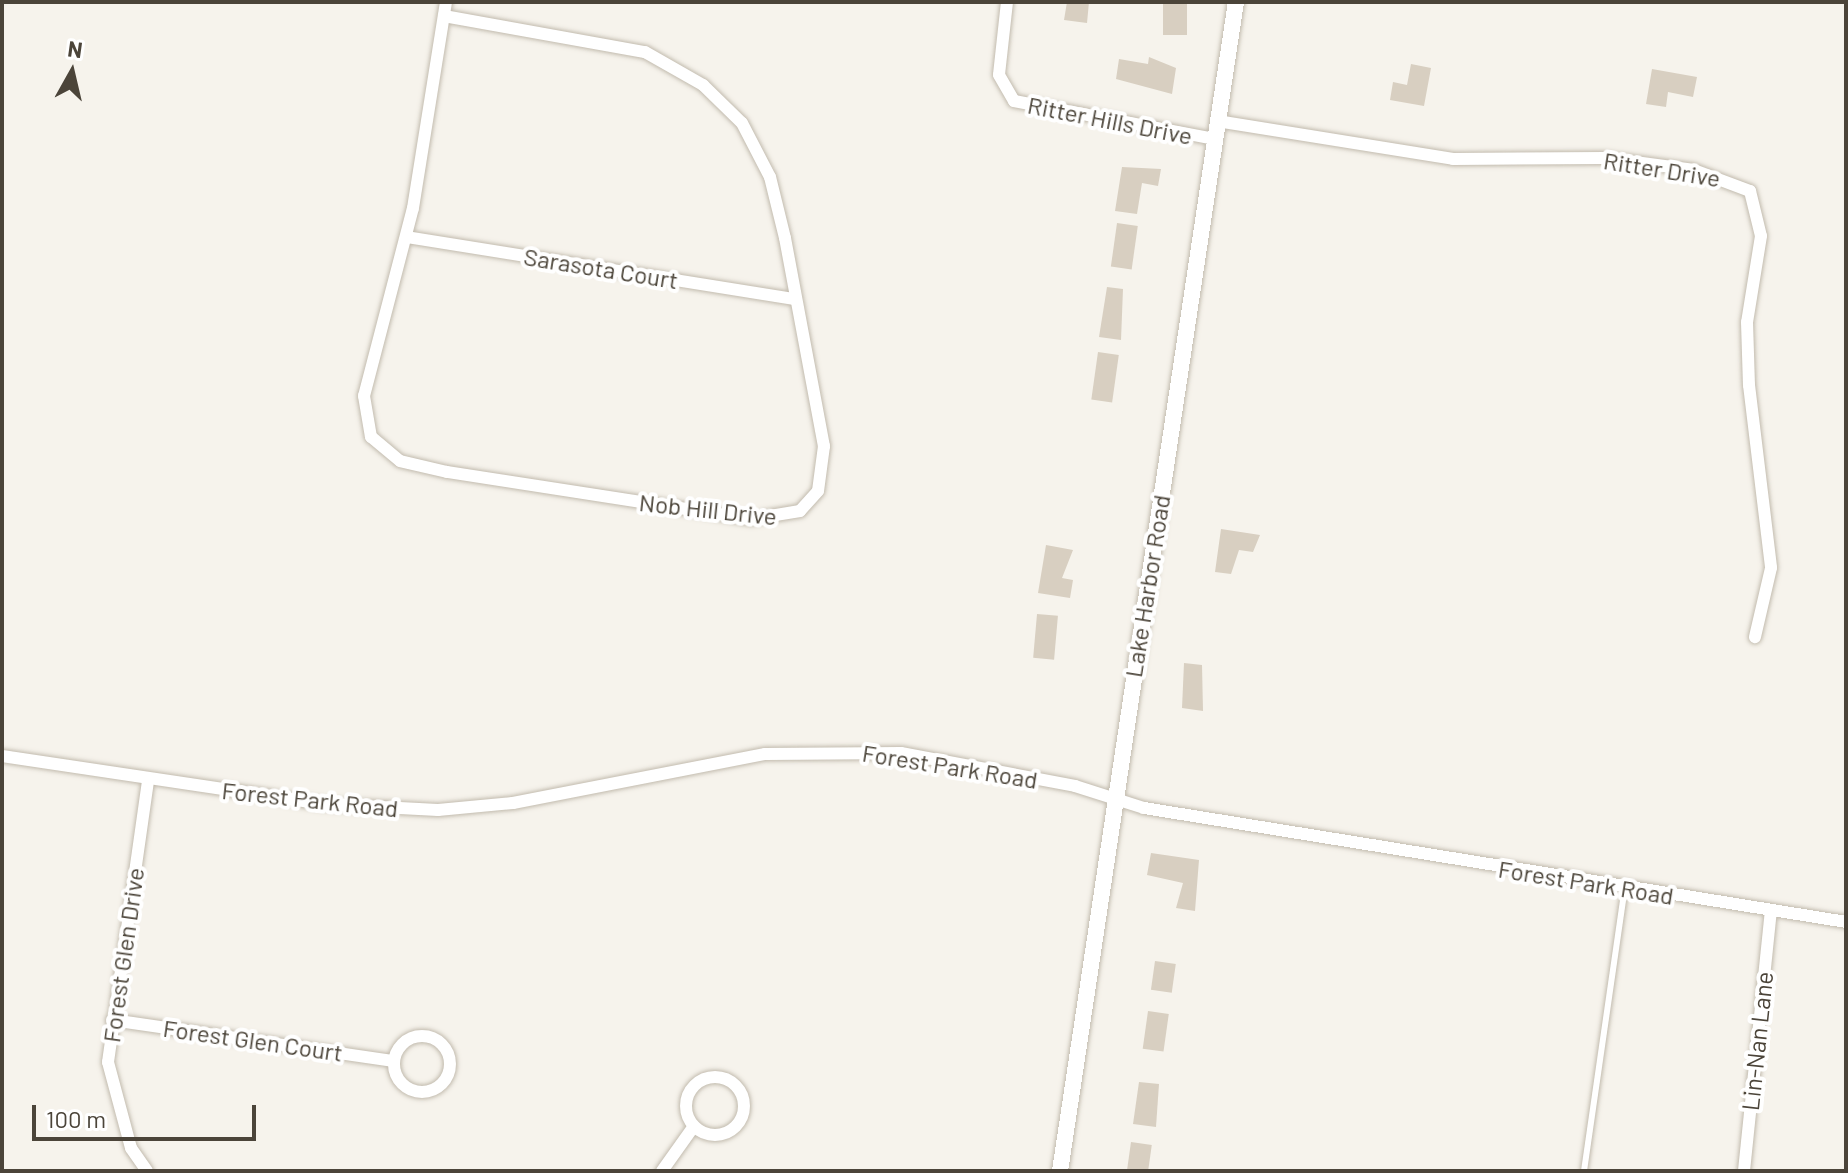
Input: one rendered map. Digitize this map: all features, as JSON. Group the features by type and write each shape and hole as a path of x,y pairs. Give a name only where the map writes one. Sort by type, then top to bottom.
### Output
{"street":[{"name":"Nob Hill Drive","path":"444,16 622,46 703,85 742,123 770,177 825,460 818,491 800,511 751,519 409,464 371,437 364,396 407,237 446,2"},
{"name":"Ritter Hills Drive","path":"1007,2 999,75 1014,101 1216,130"},
{"name":"Lake Harbor Road","path":"1060,1171 1236,2"},
{"name":"Ritter Drive","path":"1216,130 1453,159 1635,162 1723,177 1750,191 1761,227 1747,322 1749,385 1771,568 1755,637"},
{"name":"Sarasota Court","path":"407,237 795,299"},
{"name":"Forest Park Road","path":"2,756 148,780 373,810 438,810 513,803 715,760 842,749 901,753 1075,786 1115,803 1846,922"},
{"name":"Forest Glen Drive","path":"147,1171 116,1103 108,1062 148,780"},
{"name":"Lin-Nan Lane","path":"1744,1171 1771,910"},
{"name":"Forest Glen Court","path":"112,1020 394,1061"},
{"path":"425,1036 447,1051 450,1068 441,1085 423,1092 404,1086 394,1061 401,1045 425,1036"},
{"path":"717,1077 735,1085 743,1110 735,1126 719,1134 694,1126 686,1108 698,1082 717,1077"},
{"path":"662,1171 694,1126"}],"lane":[{"path":"1584,1171 1625,888"}],"building":[{"path":"1067,2 1089,2 1087,23 1064,20"},
{"path":"1163,2 1187,2 1187,35 1163,35"},
{"path":"1149,57 1176,68 1172,94 1116,79 1119,59 1148,64"},
{"path":"1411,64 1431,68 1424,106 1390,100 1393,82 1407,85"},
{"path":"1652,69 1697,77 1693,97 1668,92 1666,107 1646,104"},
{"path":"1122,167 1161,169 1158,186 1142,183 1137,214 1115,211"},
{"path":"1117,223 1138,226 1132,269 1111,267"},
{"path":"1107,287 1123,289 1121,340 1099,337"},
{"path":"1098,352 1119,355 1112,402 1091,400"},
{"path":"1221,529 1260,535 1253,552 1239,550 1231,574 1215,572"},
{"path":"1046,545 1073,550 1062,578 1073,580 1070,598 1038,593"},
{"path":"1037,614 1058,616 1054,660 1033,658"},
{"path":"1184,663 1202,665 1203,711 1182,708"},
{"path":"1151,853 1199,860 1195,911 1176,908 1183,883 1147,875"},
{"path":"1155,961 1176,964 1172,993 1151,990"},
{"path":"1148,1011 1169,1014 1164,1052 1143,1049"},
{"path":"1139,1082 1159,1084 1156,1127 1133,1124"},
{"path":"1131,1142 1152,1145 1148,1171 1127,1171"}]}
